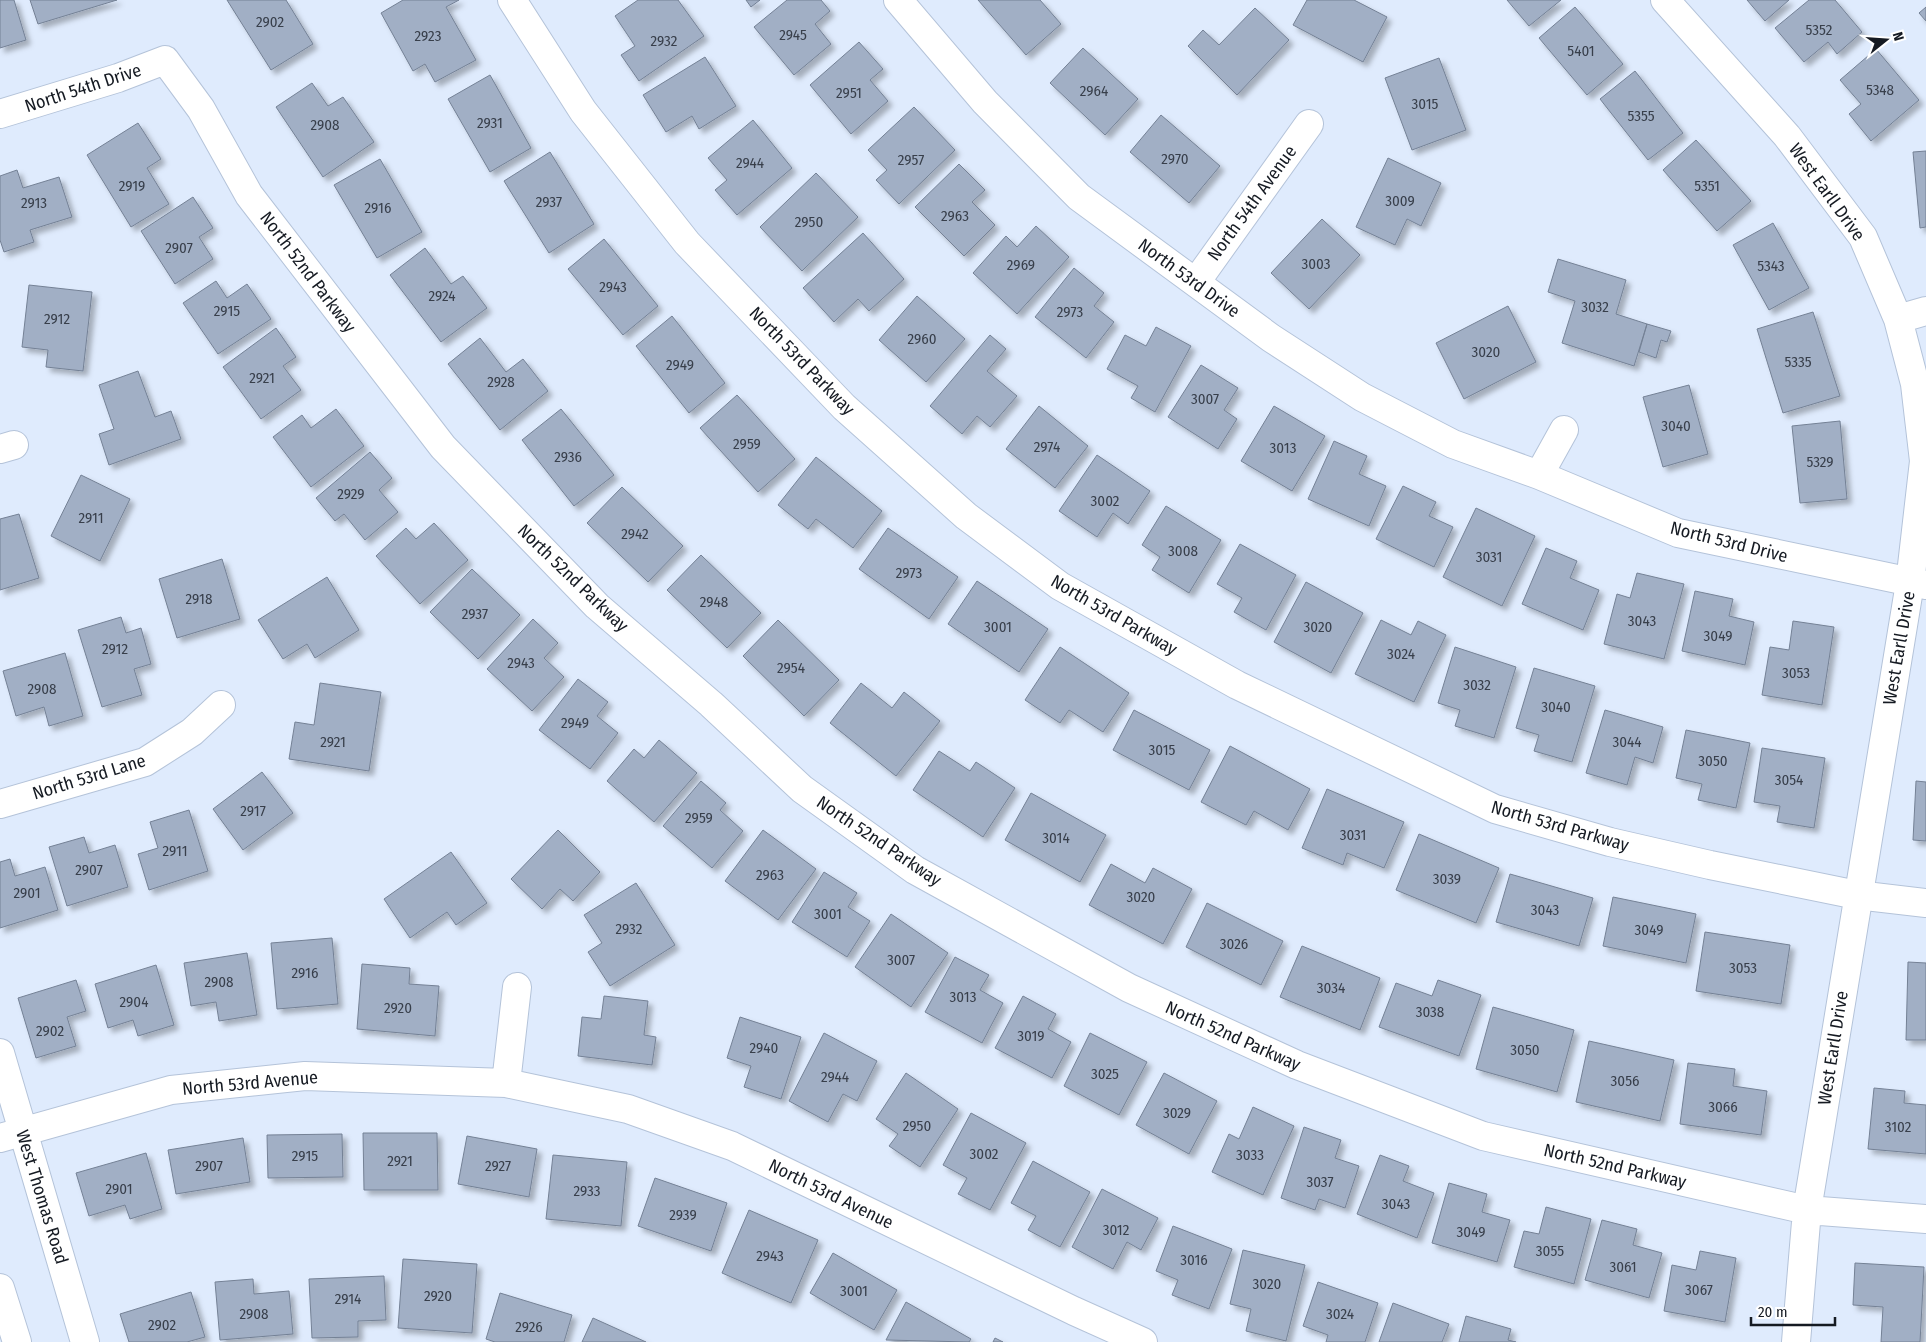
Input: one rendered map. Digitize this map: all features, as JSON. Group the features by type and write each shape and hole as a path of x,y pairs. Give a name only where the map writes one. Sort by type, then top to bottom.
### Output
{"street":[{"name":"North 53rd Parkway","path":"512,0 583,111 687,243 844,407 966,516 1060,586 1237,685 1495,809 1610,842 1710,866 1857,895 1926,903"},
{"name":"North 53rd Drive","path":"898,0 985,102 1079,197 1270,338 1362,397 1453,444 1539,475 1678,533 1918,584"},
{"name":"West Earll Drive","path":"1665,0 1787,136 1863,237 1898,319 1915,384 1924,461 1918,584 1857,895 1807,1210 1796,1342"},
{"name":"North 54th Drive","path":"0,114 118,78 165,60"},
{"name":"North 52nd Parkway","path":"165,60 201,109 249,195 443,447 598,606 711,704 802,789 915,870 1129,988 1297,1065 1483,1136 1807,1210 1926,1219"},
{"name":"North 54th Avenue","path":"1196,282 1309,124"},
{"path":"1898,319 1926,311"},
{"path":"1539,475 1564,430"},
{"name":"North 53rd Lane","path":"0,804 145,762 185,737 221,704"},
{"path":"506,1083 517,987"},
{"name":"West Thomas Road","path":"0,1053 11,1134 85,1342"},
{"name":"North 53rd Avenue","path":"11,1134 171,1090 305,1076 506,1083 628,1109 732,1146 1074,1311 1143,1342"},
{"path":"0,1288 17,1342"}],"building":[{"path":"0,0 14,0 26,40 0,48"},
{"path":"30,0 117,0 38,24"},
{"path":"227,0 286,0 313,44 271,70"},
{"path":"403,0 459,0 446,7 476,60 435,82 425,64 413,71 381,13"},
{"path":"638,0 678,0 704,36 639,81 621,55 635,46 615,16"},
{"path":"746,0 760,0 751,7"},
{"path":"787,0 821,0 830,11 815,24 831,44 794,75 754,27"},
{"path":"978,0 1040,0 1061,24 1026,55"},
{"path":"1307,0 1354,0 1387,17 1363,62 1293,25"},
{"path":"1507,0 1561,0 1529,26"},
{"path":"1747,0 1789,0 1765,21"},
{"path":"1809,0 1835,0 1862,32 1837,54 1828,42 1804,62 1775,28"},
{"path":"1575,7 1623,64 1587,95 1539,38"},
{"path":"1926,7 1926,21 1919,13"},
{"path":"1255,8 1289,40 1237,95 1188,46 1203,30 1219,45"},
{"path":"859,42 883,69 870,80 888,101 851,134 810,85"},
{"path":"1083,48 1138,99 1105,135 1050,83"},
{"path":"1876,49 1919,100 1871,141 1849,114 1861,104 1840,80"},
{"path":"705,57 736,106 699,129 692,116 666,132 643,95"},
{"path":"1439,58 1466,130 1412,150 1385,78"},
{"path":"1635,71 1683,133 1648,160 1600,99"},
{"path":"490,75 531,148 490,172 448,99"},
{"path":"312,83 328,106 343,97 374,142 323,177 276,107"},
{"path":"914,107 955,150 899,204 876,180 887,170 868,150"},
{"path":"1161,115 1220,166 1189,203 1130,152"},
{"path":"753,120 792,168 737,215 715,190 727,180 708,158"},
{"path":"138,123 161,159 147,168 169,204 131,227 87,155"},
{"path":"1696,140 1751,201 1717,231 1663,170"},
{"path":"1926,151 1926,227 1920,228 1913,152"},
{"path":"550,152 594,224 549,253 504,181"},
{"path":"1388,158 1441,183 1421,226 1407,219 1395,245 1356,227"},
{"path":"380,159 422,232 377,258 334,185"},
{"path":"959,164 985,190 972,202 995,225 964,256 915,207"},
{"path":"17,170 23,188 59,177 72,217 30,230 34,242 4,252 0,240 0,176"},
{"path":"816,173 858,217 802,271 760,227"},
{"path":"193,197 213,228 199,237 213,259 175,284 141,231"},
{"path":"1322,219 1360,255 1309,309 1271,273"},
{"path":"1773,223 1809,288 1769,310 1733,245"},
{"path":"1036,226 1069,257 1017,314 973,273 1006,236 1017,247"},
{"path":"863,233 904,279 869,311 858,299 834,322 803,288"},
{"path":"604,239 658,306 623,335 568,269"},
{"path":"425,248 451,284 463,276 487,308 441,342 390,275"},
{"path":"1558,259 1626,280 1616,314 1647,324 1634,366 1562,343 1575,301 1548,292"},
{"path":"1074,268 1104,293 1094,306 1114,322 1086,358 1035,317"},
{"path":"216,281 227,298 247,284 271,319 218,354 183,303"},
{"path":"29,285 92,292 83,371 46,367 48,350 22,347"},
{"path":"917,296 965,339 926,382 879,340"},
{"path":"1508,306 1536,362 1464,399 1436,343"},
{"path":"1813,312 1840,396 1783,413 1757,329"},
{"path":"672,316 725,383 689,413 636,346"},
{"path":"1647,324 1671,331 1667,342 1661,340 1656,358 1639,352"},
{"path":"1156,327 1191,346 1155,412 1131,398 1138,386 1107,369 1125,335 1146,346"},
{"path":"276,328 296,357 283,366 301,390 261,419 223,367"},
{"path":"990,335 1006,349 987,371 1017,396 990,427 977,416 962,434 930,406"},
{"path":"480,338 506,372 523,359 548,391 500,430 448,364"},
{"path":"1201,365 1238,388 1224,410 1237,419 1218,449 1168,417"},
{"path":"138,371 155,417 171,411 181,439 109,465 99,434 114,429 99,385"},
{"path":"1689,385 1708,454 1663,467 1643,397"},
{"path":"737,395 795,459 758,492 700,428"},
{"path":"1039,406 1088,446 1055,488 1006,449"},
{"path":"1274,406 1325,436 1292,491 1241,461"},
{"path":"336,409 364,446 311,487 273,437 302,415 311,428"},
{"path":"561,409 614,475 574,506 522,440"},
{"path":"1840,421 1847,499 1800,503 1792,426"},
{"path":"1334,441 1367,456 1359,474 1386,486 1369,526 1308,499"},
{"path":"370,452 392,478 379,490 398,512 365,540 344,514 335,521 316,498"},
{"path":"1097,455 1150,491 1128,524 1113,513 1097,537 1059,511"},
{"path":"816,457 882,511 853,548 816,519 808,529 778,505"},
{"path":"81,475 130,499 100,561 51,536"},
{"path":"1403,486 1436,502 1429,516 1453,527 1434,567 1376,539"},
{"path":"622,487 683,546 648,582 587,523"},
{"path":"1166,506 1221,540 1189,593 1152,570 1160,557 1142,545"},
{"path":"1476,508 1535,536 1502,606 1443,577"},
{"path":"19,514 39,578 0,590 0,519"},
{"path":"434,523 468,560 420,604 376,556 406,528 416,539"},
{"path":"888,528 958,577 929,619 859,569"},
{"path":"1240,544 1296,575 1266,630 1234,612 1242,598 1217,584"},
{"path":"1546,548 1577,561 1570,578 1599,590 1583,630 1522,604"},
{"path":"701,555 761,613 727,648 667,590"},
{"path":"222,559 240,619 177,638 159,579"},
{"path":"472,569 520,615 478,659 430,612"},
{"path":"1637,573 1684,584 1664,659 1604,644 1617,594 1630,598"},
{"path":"327,577 359,630 315,658 307,644 283,659 258,620"},
{"path":"977,581 1048,629 1019,672 948,624"},
{"path":"1306,582 1363,613 1331,673 1274,642"},
{"path":"1695,591 1733,599 1729,616 1754,622 1745,665 1682,651"},
{"path":"121,617 126,633 141,628 151,664 134,669 142,695 102,707 78,630"},
{"path":"533,619 558,643 544,658 564,677 532,711 487,669"},
{"path":"778,620 839,680 804,716 743,656"},
{"path":"1381,620 1411,635 1418,621 1446,635 1414,702 1355,674"},
{"path":"1793,621 1834,627 1822,705 1762,695 1770,647 1789,650"},
{"path":"1060,647 1129,693 1103,732 1069,710 1060,723 1025,700"},
{"path":"1455,647 1516,667 1494,738 1455,726 1460,710 1438,703"},
{"path":"65,653 83,716 49,726 44,707 16,716 3,671"},
{"path":"1534,668 1595,686 1572,762 1534,751 1539,735 1516,728"},
{"path":"578,679 608,702 597,716 618,733 590,769 539,730"},
{"path":"320,683 381,692 369,771 289,759 295,722 314,725"},
{"path":"861,683 892,708 904,692 940,721 896,776 830,723"},
{"path":"1134,710 1210,750 1189,790 1113,750"},
{"path":"1605,710 1663,727 1653,763 1635,757 1627,785 1586,773"},
{"path":"1686,730 1750,743 1736,808 1698,800 1702,784 1676,778"},
{"path":"659,740 697,773 654,822 607,781 634,749 644,758"},
{"path":"1230,746 1310,789 1288,830 1254,811 1246,825 1201,802"},
{"path":"1762,748 1825,758 1814,828 1777,822 1780,806 1754,802"},
{"path":"939,751 970,771 976,762 1015,788 983,837 913,790"},
{"path":"262,772 293,813 243,850 213,809"},
{"path":"701,781 726,803 720,810 743,831 712,868 663,826"},
{"path":"1916,781 1926,782 1926,841 1913,840"},
{"path":"1327,789 1404,822 1384,868 1347,853 1343,865 1302,848"},
{"path":"1031,793 1106,835 1080,882 1005,840"},
{"path":"189,810 208,871 149,890 138,854 158,848 150,822"},
{"path":"558,830 600,872 573,901 560,889 542,909 511,879"},
{"path":"763,830 816,869 778,920 725,881"},
{"path":"1419,834 1499,868 1476,923 1396,890"},
{"path":"84,837 89,853 115,845 128,887 67,906 49,847"},
{"path":"451,852 487,903 456,925 447,912 410,938 384,899"},
{"path":"10,859 15,876 45,867 58,910 0,928 0,862"},
{"path":"1111,864 1145,883 1153,868 1192,889 1163,944 1089,905"},
{"path":"824,872 857,893 848,907 870,921 847,957 792,922"},
{"path":"1510,874 1593,898 1579,946 1496,922"},
{"path":"636,883 675,945 610,986 588,952 602,943 584,915"},
{"path":"1613,897 1696,914 1686,963 1603,946"},
{"path":"1207,903 1283,941 1261,985 1186,947"},
{"path":"891,914 948,953 911,1007 855,967"},
{"path":"1705,932 1790,945 1781,1004 1696,991"},
{"path":"332,938 338,1004 277,1009 271,943"},
{"path":"1302,946 1380,978 1360,1030 1280,997"},
{"path":"247,953 257,1015 219,1021 216,1002 191,1006 184,963"},
{"path":"955,957 989,975 980,990 1003,1003 982,1043 925,1012"},
{"path":"1908,962 1926,963 1926,1040 1906,1040"},
{"path":"362,964 410,968 409,984 439,986 435,1036 357,1029"},
{"path":"156,965 174,1025 138,1036 133,1020 108,1028 95,984"},
{"path":"76,980 86,1011 67,1017 76,1046 36,1058 18,998"},
{"path":"1438,980 1481,995 1459,1056 1379,1027 1396,983 1432,996"},
{"path":"604,996 648,1001 644,1035 656,1037 652,1065 578,1056 582,1017 601,1019"},
{"path":"1023,996 1056,1014 1048,1029 1071,1042 1052,1078 995,1048"},
{"path":"1493,1007 1574,1030 1557,1092 1476,1069"},
{"path":"740,1017 801,1037 781,1099 744,1087 751,1066 727,1058"},
{"path":"824,1033 877,1061 857,1101 843,1094 828,1122 789,1101"},
{"path":"1090,1033 1147,1062 1119,1115 1064,1086"},
{"path":"1589,1041 1674,1060 1660,1121 1576,1102"},
{"path":"1688,1063 1735,1069 1733,1086 1767,1091 1761,1135 1680,1124"},
{"path":"906,1073 958,1109 920,1167 889,1146 898,1134 876,1119"},
{"path":"1164,1073 1217,1101 1189,1154 1136,1125"},
{"path":"1874,1088 1905,1091 1904,1103 1926,1105 1926,1154 1868,1149"},
{"path":"1253,1107 1294,1126 1263,1195 1212,1172 1229,1134 1239,1139"},
{"path":"971,1113 1026,1143 990,1210 958,1194 967,1178 943,1165"},
{"path":"1304,1127 1341,1140 1335,1158 1359,1166 1345,1208 1319,1199 1315,1210 1281,1198"},
{"path":"363,1133 437,1133 438,1190 364,1190"},
{"path":"342,1134 343,1177 268,1178 267,1135"},
{"path":"467,1136 537,1149 529,1197 458,1184"},
{"path":"243,1138 250,1182 176,1194 168,1150"},
{"path":"146,1153 162,1209 130,1219 125,1205 89,1216 76,1173"},
{"path":"553,1155 627,1162 621,1226 546,1219"},
{"path":"1380,1155 1409,1166 1403,1181 1434,1193 1417,1238 1357,1214"},
{"path":"1033,1161 1090,1192 1060,1247 1028,1230 1036,1216 1011,1203"},
{"path":"655,1178 727,1203 711,1251 638,1226"},
{"path":"1449,1183 1487,1194 1482,1212 1510,1220 1497,1262 1432,1243"},
{"path":"1102,1189 1158,1218 1141,1250 1127,1242 1113,1269 1072,1247"},
{"path":"1546,1207 1591,1219 1574,1284 1514,1267 1524,1231 1539,1234"},
{"path":"749,1210 818,1240 791,1303 722,1273"},
{"path":"1602,1220 1637,1229 1633,1245 1662,1253 1649,1298 1585,1280"},
{"path":"1173,1226 1232,1249 1209,1309 1172,1295 1178,1280 1156,1271"},
{"path":"1243,1250 1305,1265 1286,1341 1246,1331 1251,1309 1230,1304"},
{"path":"1700,1251 1736,1258 1725,1322 1664,1311 1672,1265 1696,1270"},
{"path":"833,1253 897,1290 874,1330 810,1293"},
{"path":"403,1259 477,1264 472,1333 398,1328"},
{"path":"1855,1263 1924,1267 1920,1342 1881,1342 1883,1307 1853,1305"},
{"path":"384,1276 386,1320 358,1321 358,1337 312,1338 309,1279"},
{"path":"253,1279 254,1294 289,1291 293,1334 220,1340 215,1282"},
{"path":"1318,1282 1378,1303 1365,1342 1326,1342 1328,1335 1303,1326"},
{"path":"191,1292 205,1337 187,1342 129,1342 120,1314"},
{"path":"500,1293 572,1315 564,1342 495,1342 486,1339"},
{"path":"906,1302 971,1339 969,1342 886,1340"},
{"path":"1393,1303 1449,1324 1442,1342 1379,1342"},
{"path":"1466,1316 1511,1329 1508,1340 1516,1342 1459,1342"},
{"path":"593,1318 646,1342 582,1342"},
{"path":"995,1338 1003,1342 993,1342"}]}
